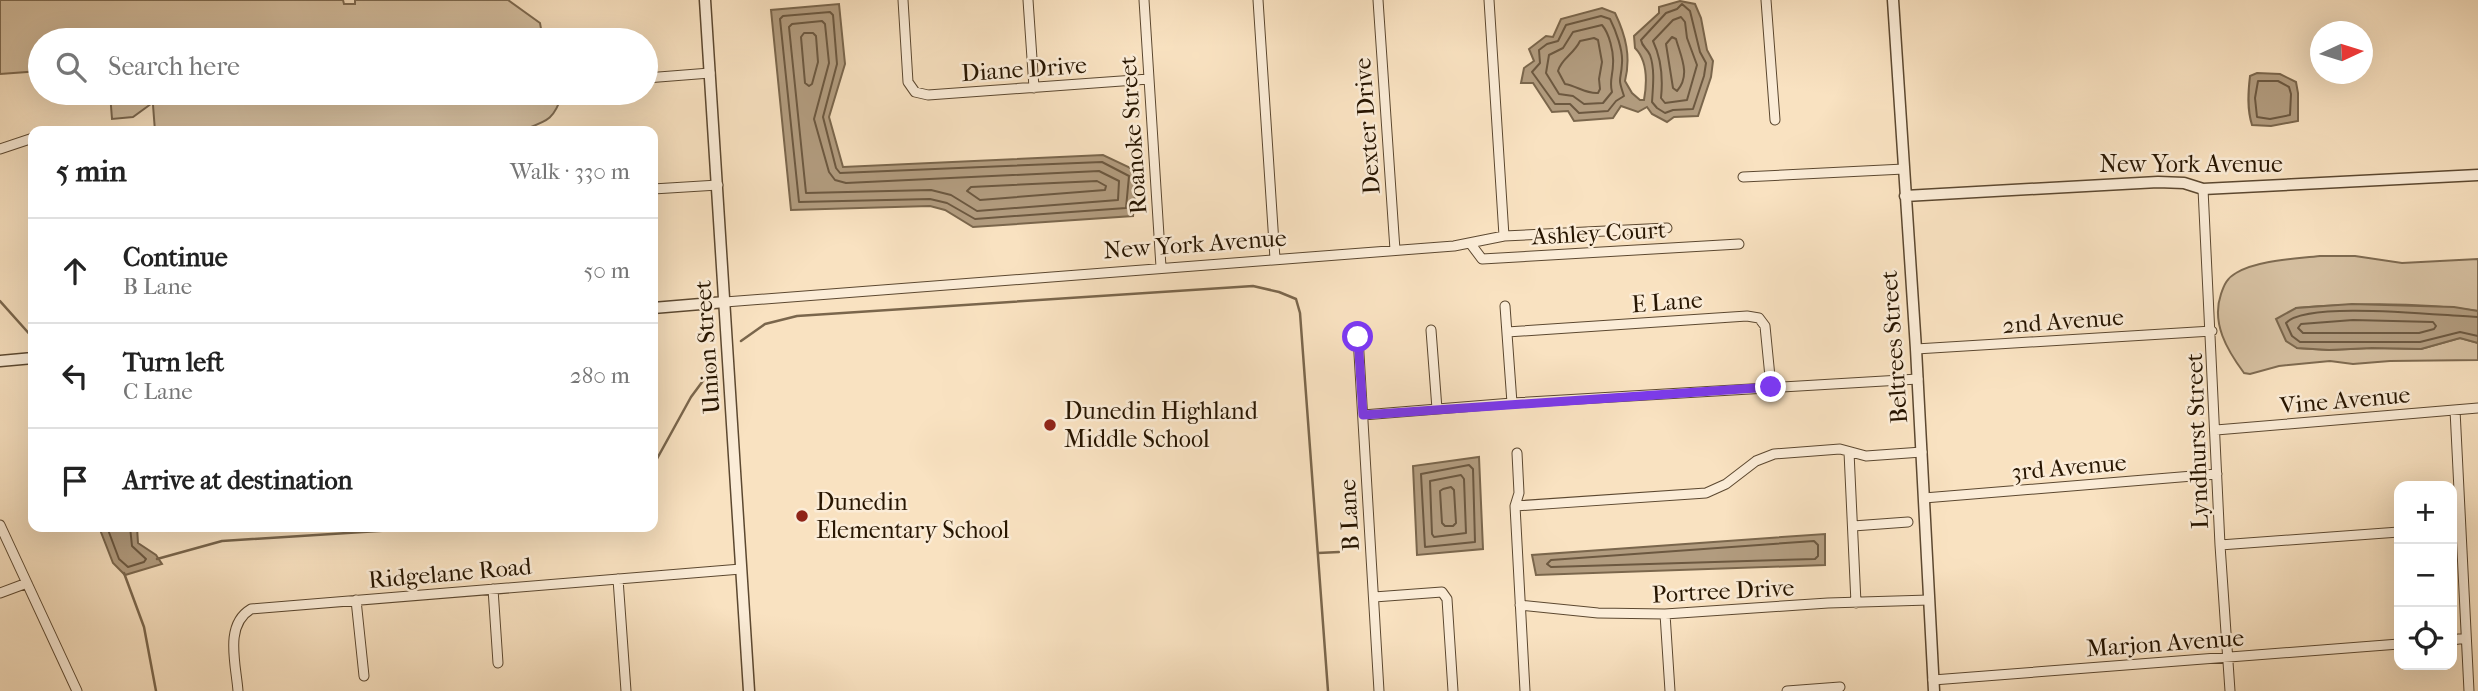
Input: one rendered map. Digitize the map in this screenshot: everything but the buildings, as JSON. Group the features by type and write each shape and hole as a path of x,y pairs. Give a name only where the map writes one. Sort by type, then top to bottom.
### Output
{"street":[{"name":"Union Street","path":"705,0 749,691"},
{"name":"Diane Drive","path":"903,0 908,82 915,92 928,95 1149,79"},
{"path":"1028,0 1034,88"},
{"name":"Roanoke Street","path":"1144,0 1161,267"},
{"path":"1258,0 1275,260"},
{"name":"Dexter Drive","path":"1378,0 1395,250"},
{"path":"1489,0 1504,236"},
{"path":"1766,0 1775,120"},
{"name":"Beltrees Street","path":"1893,0 1918,379 1934,686"},
{"path":"658,77 710,73"},
{"path":"0,149 28,140"},
{"path":"1743,177 1904,169"},
{"name":"New York Avenue","path":"1905,196 2158,182 2184,183 2203,189 2478,175"},
{"path":"658,189 718,184"},
{"name":"Lyndhurst Street","path":"2203,189 2212,331 2220,545 2231,691"},
{"name":"New York Avenue","path":"725,302 1454,246 1504,236 1667,228"},
{"name":"Ashley Court","path":"1469,243 1482,259 1739,244"},
{"path":"658,309 725,302"},
{"path":"1505,306 1512,403"},
{"name":"E Lane","path":"1507,332 1746,316 1759,318 1765,326 1771,387"},
{"path":"1431,330 1437,409"},
{"name":"2nd Avenue","path":"1916,349 2212,331"},
{"name":"B Lane","path":"1358,337 1379,691"},
{"path":"0,362 28,359"},
{"path":"1363,415 1512,403 1918,379"},
{"name":"Vine Avenue","path":"2216,430 2478,408"},
{"path":"2455,410 2456,481"},
{"path":"1515,506 1706,493 1726,484 1765,457 1840,450 1866,456 1922,452"},
{"path":"1849,452 1856,603"},
{"path":"1517,453 1519,493 1515,506 1525,691"},
{"name":"3rd Avenue","path":"1924,498 2217,474"},
{"path":"1853,526 1908,522"},
{"path":"0,525 77,691"},
{"path":"2220,545 2394,532"},
{"path":"2457,539 2469,691"},
{"name":"Ridgelane Road","path":"238,691 234,633 236,623 241,614 260,607 741,569"},
{"path":"618,579 626,691"},
{"path":"0,593 27,583"},
{"path":"493,589 498,663"},
{"path":"1374,597 1442,592 1447,599 1452,691"},
{"path":"356,600 364,676"},
{"name":"Portree Drive","path":"1520,605 1598,613 1665,614 1929,600"},
{"path":"1665,614 1670,691"},
{"path":"2457,639 2466,638"},
{"name":"Marjon Avenue","path":"1934,686 2394,644"},
{"path":"1787,691 1840,687"}],"shaded area":[{"path":"0,0 343,0 344,4 355,4 355,0 508,0 540,23 541,28 28,28 28,72 0,74"},
{"path":"111,105 150,105 133,117 112,119"},
{"path":"153,105 558,105 552,116 533,126 155,126"},
{"path":"2320,256 2355,256 2402,263 2478,259 2478,311 2387,304 2296,308 2297,348 2421,349 2460,338 2478,343 2478,360 2353,364 2330,361 2244,373 2227,346 2219,326 2218,305 2226,282 2236,273 2254,265"}],"water":[{"path":"1680,1 1695,4 1701,18 1707,50 1713,61 1711,77 1698,116 1674,117 1667,122 1652,114 1647,107 1638,112 1621,106 1613,118 1574,121 1568,111 1552,112 1533,83 1521,83 1524,68 1534,61 1529,49 1546,36 1553,37 1561,19 1602,8 1615,13 1626,47 1628,63 1625,81 1632,93 1644,100 1646,72 1635,48 1634,36 1659,13 1659,7"},
{"path":"839,4 845,64 829,117 843,167 1103,155 1137,171 1133,216 973,227 945,210 930,206 791,210 771,10"},
{"path":"2257,73 2280,74 2296,82 2298,121 2271,126 2252,125 2249,82 2250,76"},
{"path":"2352,304 2454,307 2478,311 2478,343 2460,338 2421,349 2297,348 2286,341 2276,319 2296,308"},
{"path":"1479,457 1483,549 1417,555 1413,466"},
{"path":"101,532 137,532 138,543 156,555 162,564 125,575 113,563"},
{"path":"1825,534 1825,565 1536,575 1532,555"}],"waterway":[{"path":"741,341 765,324 797,316 1253,286 1296,299 1300,313 1328,691"},
{"path":"0,301 28,332"},
{"path":"658,457 691,397 714,366"},
{"path":"157,559 222,541 363,532"},
{"path":"1318,553 1339,552"},
{"path":"124,573 144,627 156,691"}],"place":[{"name":"Dunedin Highland Middle School","path":"1050,425"},
{"name":"Dunedin Elementary School","path":"802,516"}],"route":[{"path":"1358,337 1363,415 1771,387"}]}
